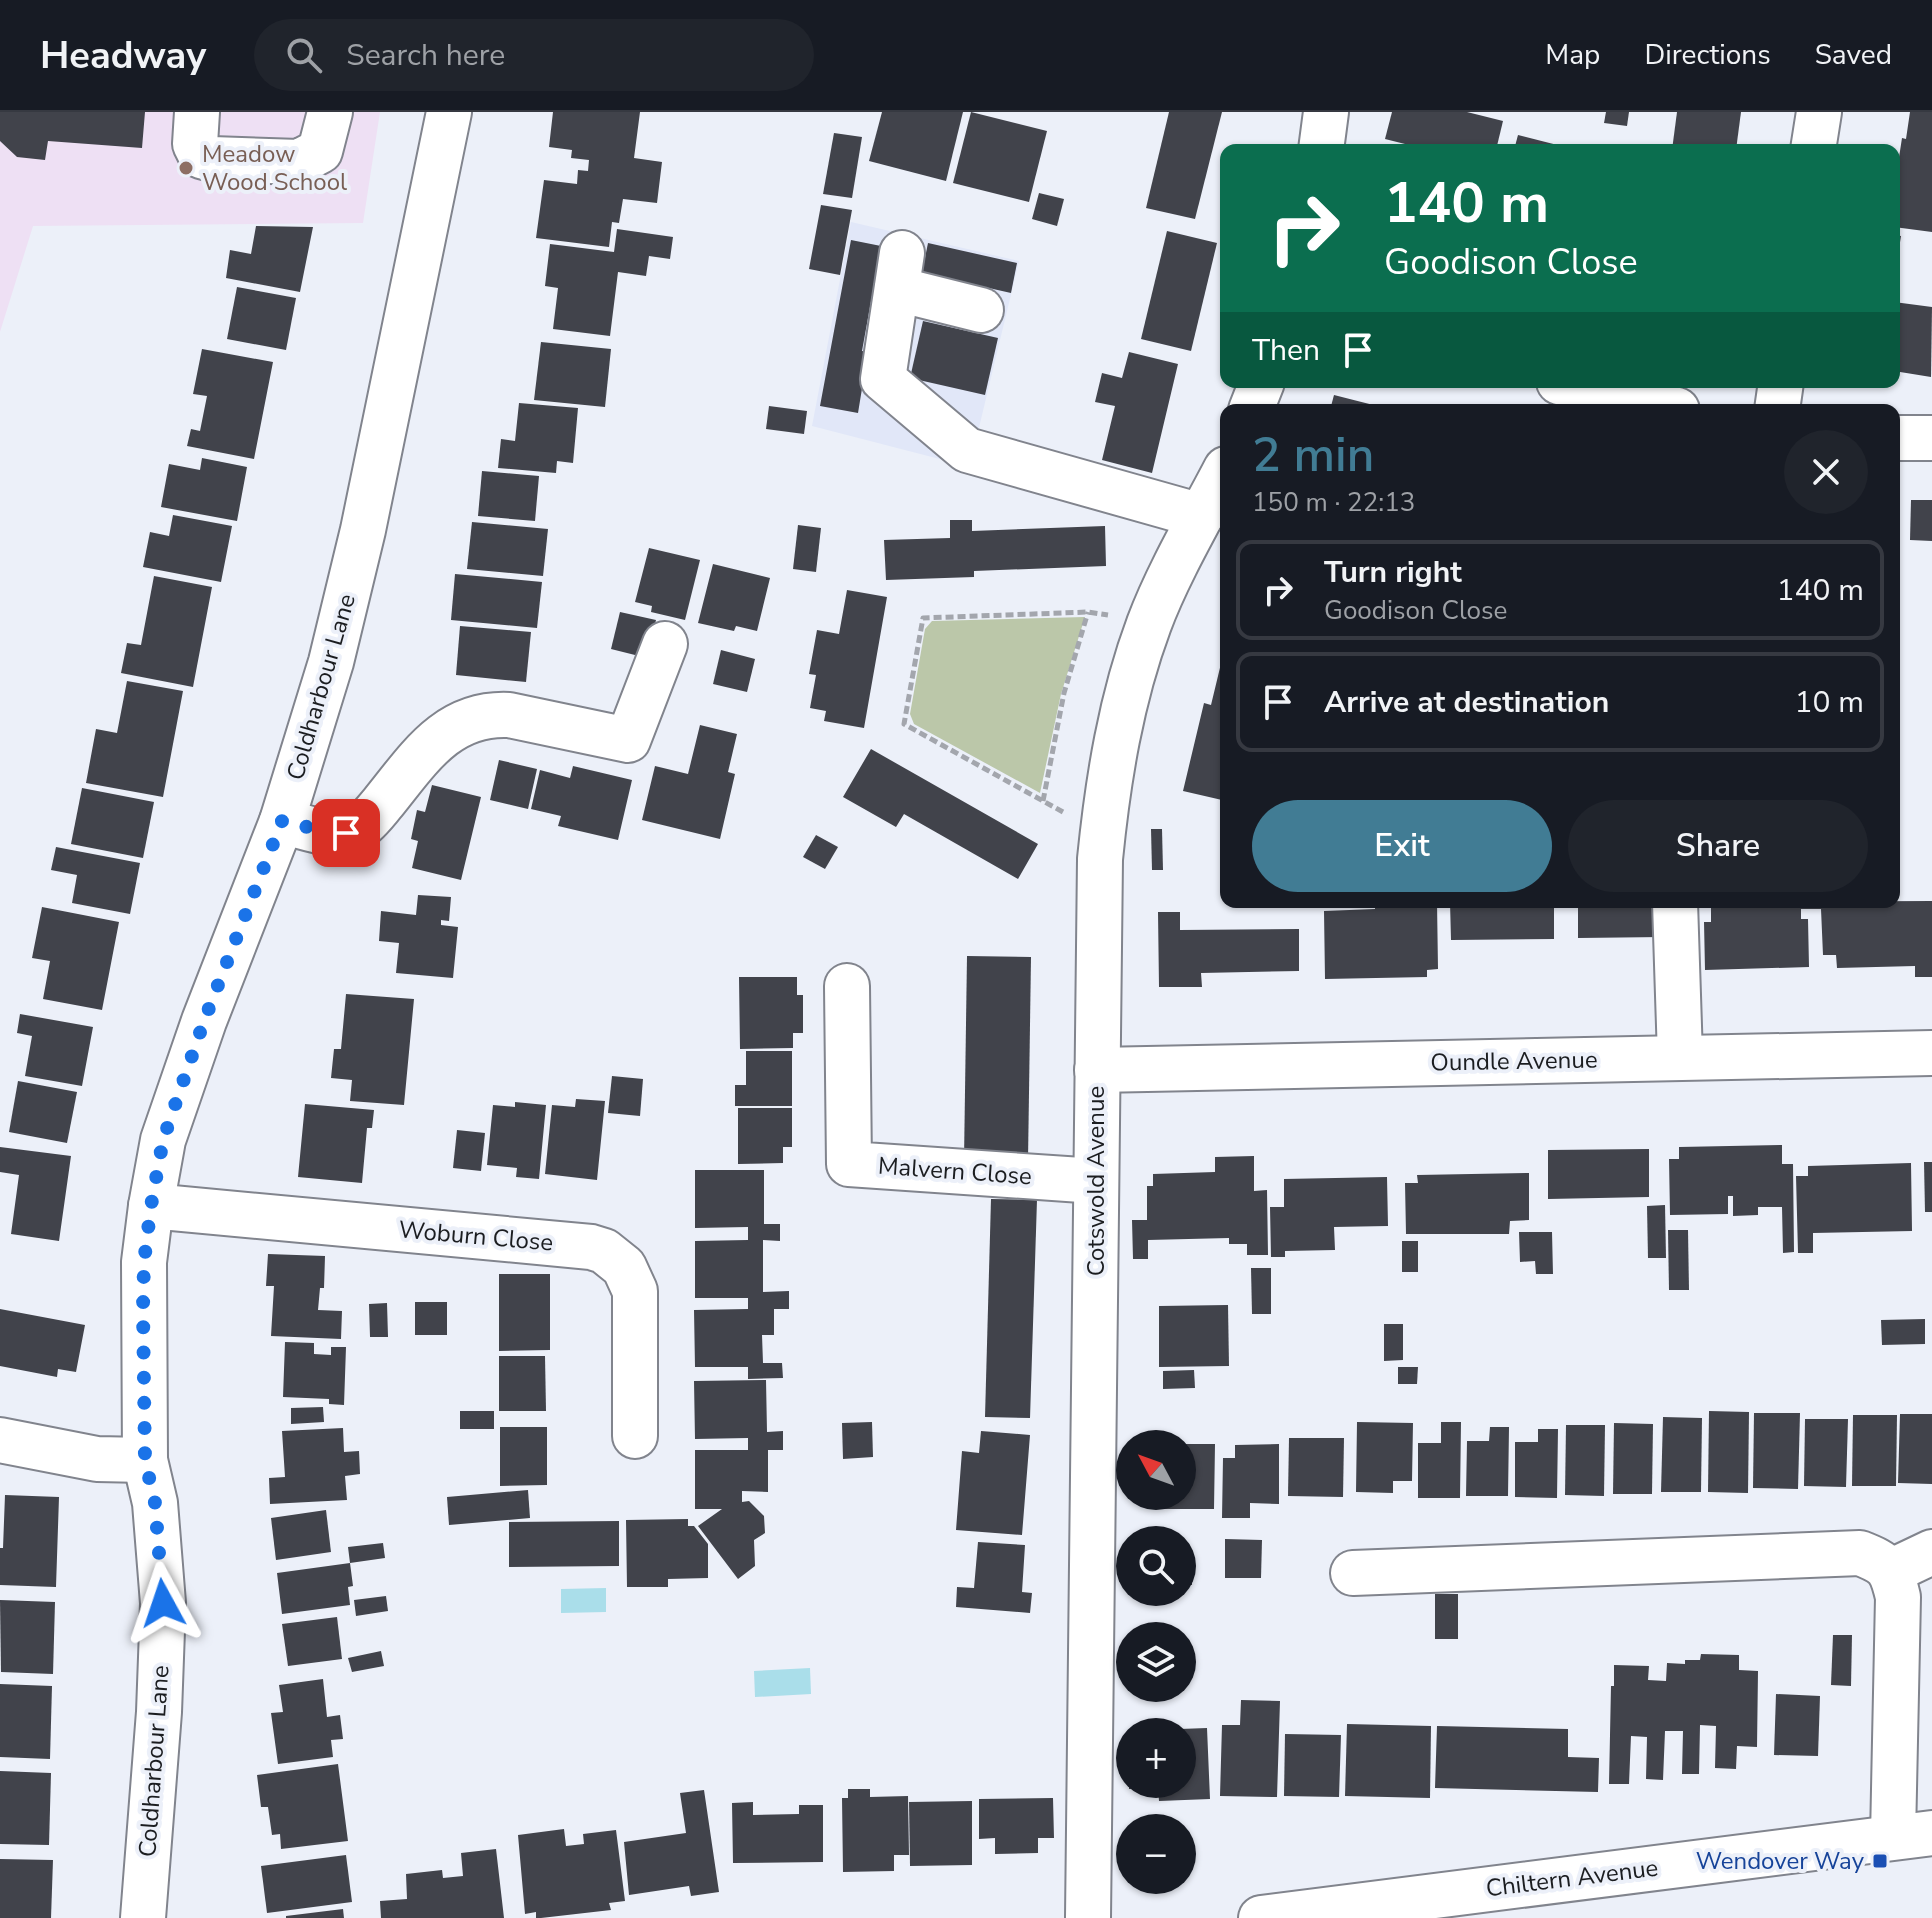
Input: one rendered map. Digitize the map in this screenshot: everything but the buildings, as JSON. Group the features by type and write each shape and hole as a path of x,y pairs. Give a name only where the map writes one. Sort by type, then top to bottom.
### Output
{"street":[{"path":"197,112 195,144 201,156 299,162 320,151 330,112"},
{"name":"Coldharbour Lane","path":"143,1918 159,1712 163,1603 155,1503 145,1460 143,1289 151,1206 163,1140 204,1021 282,821 331,662 363,530 449,112"},
{"path":"1322,144 1326,112"},
{"path":"1814,144 1819,112"},
{"path":"981,310 899,271 883,379 967,450 1201,516"},
{"path":"1584,388 1652,404"},
{"path":"1900,438 1932,438"},
{"name":"Cotswold Avenue","path":"1088,1918 1102,833 1123,711 1150,622 1220,480"},
{"path":"282,821 346,833 363,825 424,753 449,729 469,719 490,714 509,715 628,740 665,644"},
{"path":"1675,908 1680,1057"},
{"name":"Malvern Close","path":"847,986 849,1164 1096,1181"},
{"name":"Oundle Avenue","path":"1097,1070 1932,1053"},
{"name":"Woburn Close","path":"151,1206 591,1247 604,1251 624,1267 635,1291 635,1436"},
{"path":"0,1440 97,1459 145,1460"},
{"path":"1892,1571 1932,1552"},
{"path":"1353,1573 1860,1553 1878,1560 1892,1571 1898,1597 1912,1835"},
{"name":"Chiltern Avenue","path":"1261,1918 1375,1911 1912,1835"}],"path":[{"path":"1043,801 1064,693 1088,612"},
{"path":"1102,833 904,724 923,618 1088,612 1150,622"}],"shaded area":[{"name":"Meadow Wood School","path":"0,112 380,112 363,223 33,226 0,332"},
{"path":"851,222 1019,261 976,440 1168,518 812,426"}],"green space":[{"path":"1085,617 1061,694 1040,793 914,724 910,714 925,629 932,621"}],"water":[{"path":"606,1588 606,1612 561,1613 561,1589"},
{"path":"810,1668 811,1694 755,1697 754,1671"}],"place":[{"name":"Meadow Wood School","path":"186,168"},
{"name":"Wendover Way","path":"1880,1861"}],"route":[{"path":"163,1603 155,1503 145,1460 142,1331 144,1262 163,1140 204,1021 282,821 346,833"}]}
